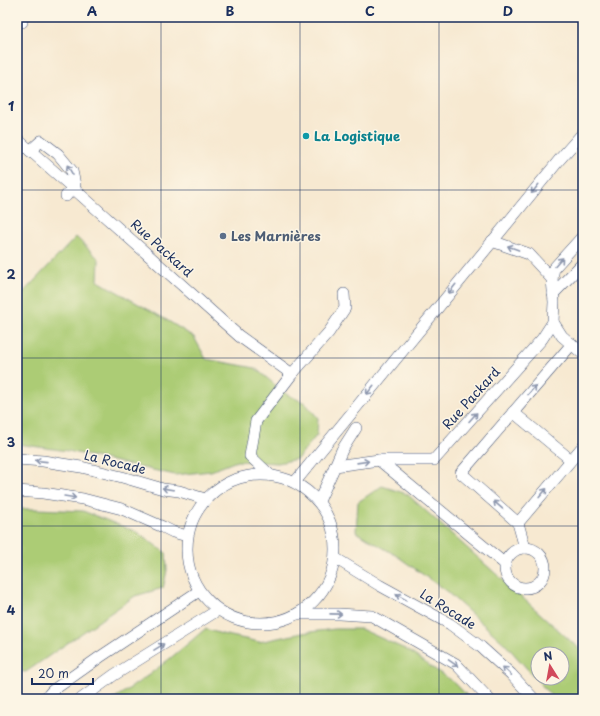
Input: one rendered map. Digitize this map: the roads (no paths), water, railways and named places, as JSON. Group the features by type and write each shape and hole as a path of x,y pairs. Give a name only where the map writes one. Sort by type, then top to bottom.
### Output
{"lane":[{"path":"295,482 492,241 583,133"},
{"path":"30,151 41,139 58,154 72,171 75,185 70,192"},
{"name":"Rue Packard","path":"17,140 30,151 70,192 239,336 292,374"},
{"path":"583,236 554,268 552,279 554,302 553,322 562,336 583,354"},
{"path":"492,241 529,254 552,279"},
{"path":"553,294 583,263"},
{"path":"270,475 250,456 256,421 292,374 329,332 345,308 344,294"},
{"name":"Rue Packard","path":"335,466 379,460 434,460 542,339 553,322"},
{"path":"525,548 518,523 461,473 572,344"},
{"path":"513,412 571,460"},
{"path":"319,502 342,450 356,428"},
{"path":"518,523 583,446"},
{"name":"La Rocade","path":"17,459 43,461 81,467 164,489 179,491 205,499"},
{"path":"379,460 505,564"},
{"path":"255,474 270,475 283,477 295,482 308,490 319,502 330,519 335,538 335,558 329,580 316,600 297,614 282,620 266,624 249,623 233,618 218,610 208,602 199,591 190,574 186,555 187,536 193,516 205,499 222,485 241,477 255,474"},
{"path":"17,491 43,493 96,502 122,509 173,532 187,536"},
{"path":"525,548 535,551 540,555 544,561 545,572 538,584 525,588 512,584 505,571 505,564 510,555 515,551 525,548"},
{"name":"La Rocade","path":"335,558 379,585 450,624 481,647 511,674 534,699"},
{"path":"45,699 52,691 94,661 199,591"},
{"path":"82,699 114,675 218,610"},
{"path":"297,614 372,616 456,664 489,699"}],"place":[{"name":"La Logistique","path":"306,136"},
{"name":"Les Marnières","path":"223,236"}]}
